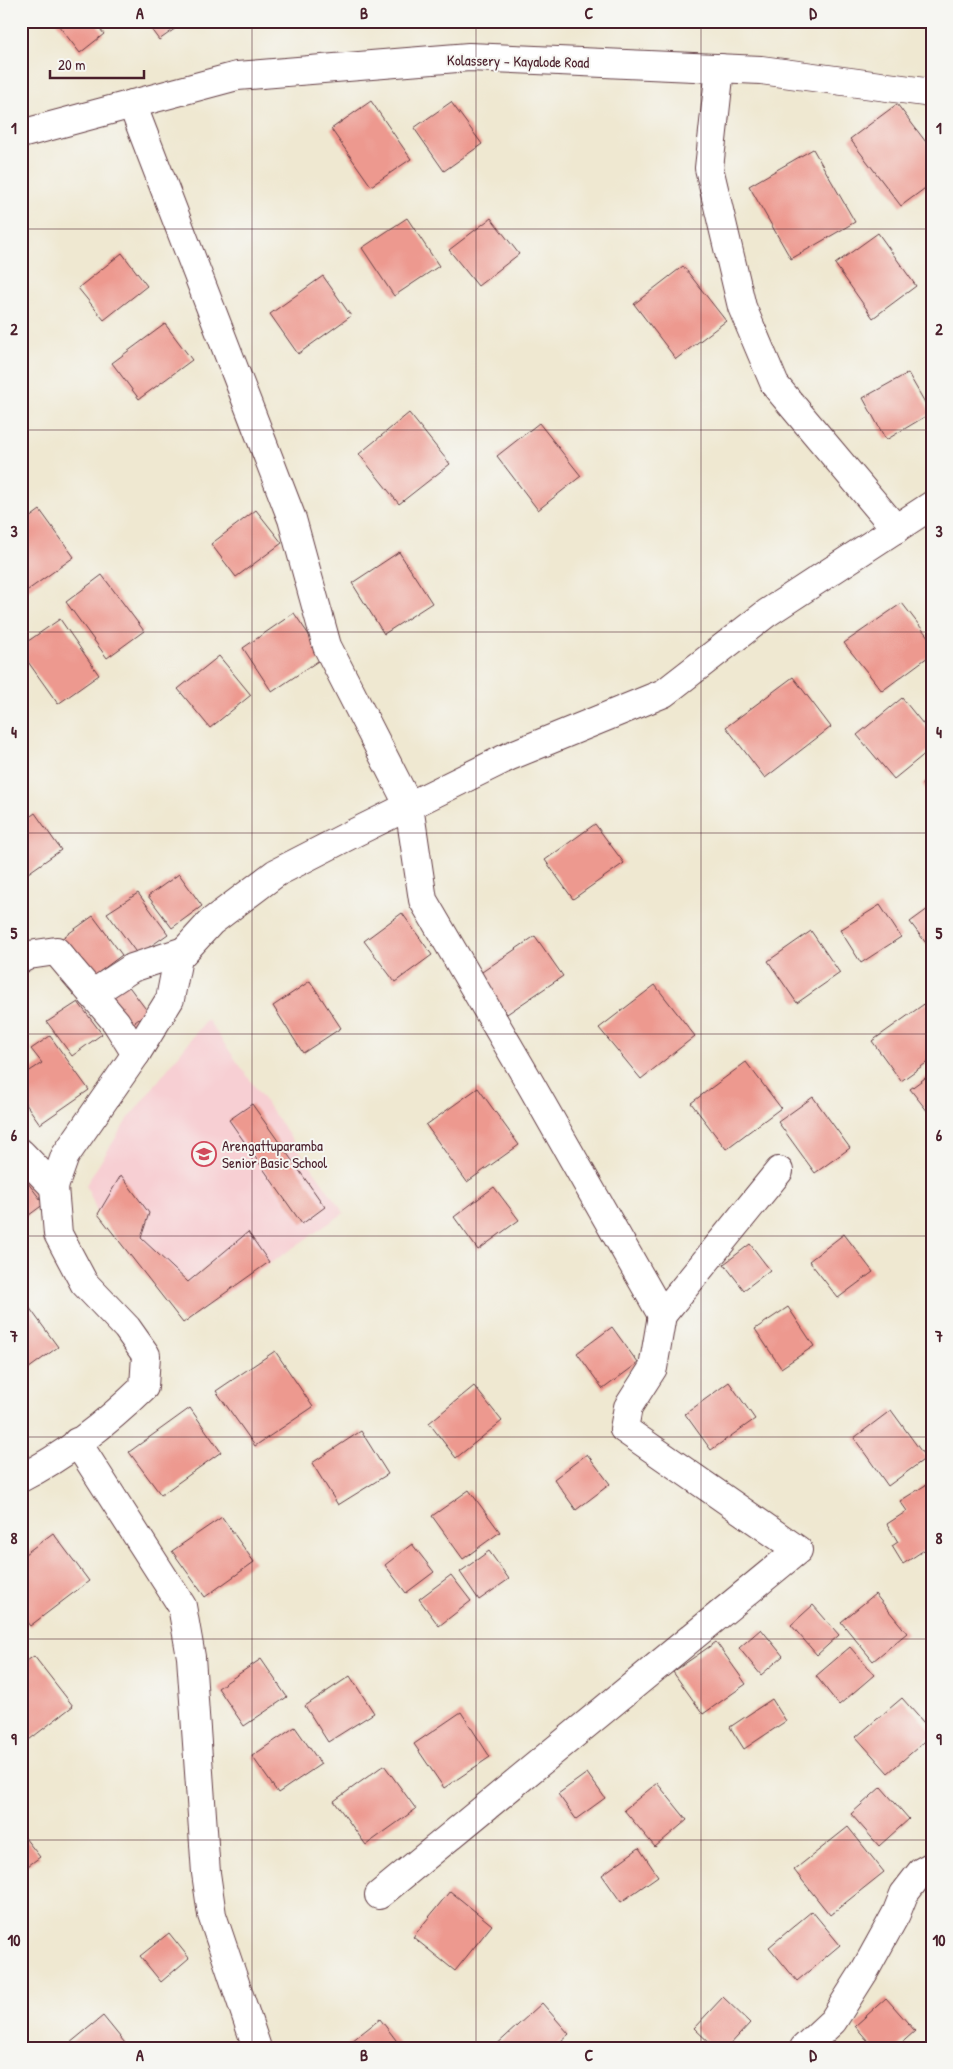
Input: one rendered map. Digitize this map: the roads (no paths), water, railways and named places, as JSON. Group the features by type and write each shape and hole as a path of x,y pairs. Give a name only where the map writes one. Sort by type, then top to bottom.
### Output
{"street":[{"name":"Kolassery - Kayalode Road","path":"21,134 237,76 469,57 761,70 932,93"},
{"path":"720,68 708,168 742,307 775,385 896,529"},
{"path":"132,104 292,518 327,646 409,806 422,900 523,1071 662,1315"},
{"path":"21,1478 42,1467 118,1412 144,1387 146,1355 127,1328 84,1283 58,1234 54,1186 65,1156 136,1054 170,999 178,958 211,922 276,873 510,756 664,693 767,614 932,505"},
{"path":"21,959 29,955 56,951 116,1022 136,1054"},
{"path":"92,994 132,968 184,951"},
{"path":"21,1153 54,1186"},
{"path":"379,1895 798,1550 624,1429 628,1407 653,1368 662,1315 779,1171"},
{"path":"77,1442 182,1606 191,1657 206,1873 212,1915 256,2048"},
{"path":"804,2048 833,2021 864,1972 896,1914 904,1894 921,1872 932,1866"}],"place":[{"name":"Arengattuparamba Senior Basic School","path":"204,1154"}]}
